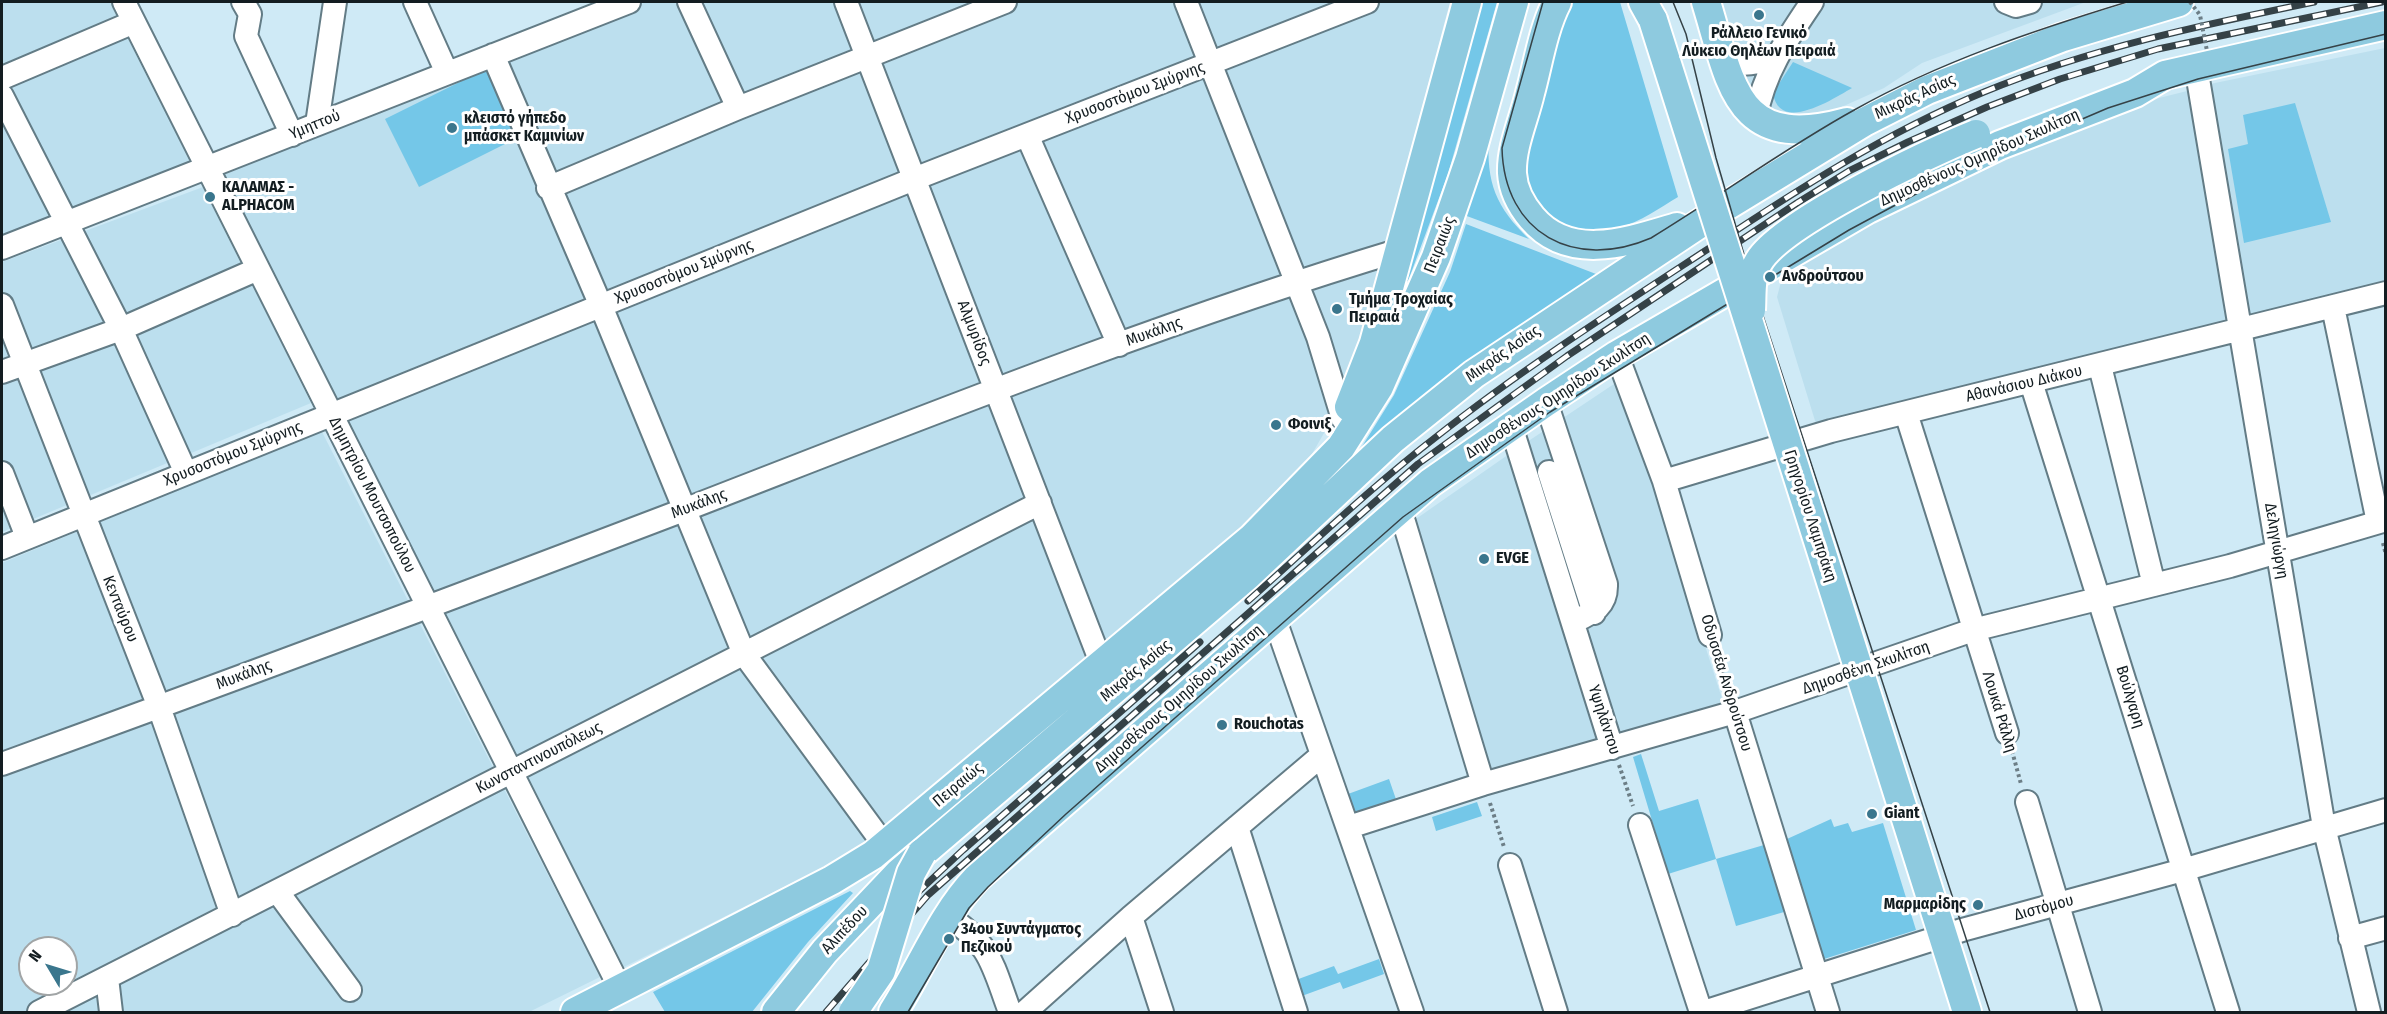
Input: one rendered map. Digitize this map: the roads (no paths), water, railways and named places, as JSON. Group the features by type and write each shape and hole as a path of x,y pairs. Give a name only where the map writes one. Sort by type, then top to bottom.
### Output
{"main road":[{"name":"Πειραιώς","path":"1297,494 1318,464 1343,419 1374,343 1467,2"},
{"name":"Πειραιώς","path":"575,1012 832,880 885,846 1252,538 1323,468 1353,430 1394,356 1452,213 1514,2"},
{"path":"1557,2 1548,25 1512,162 1514,190 1528,214 1552,235 1582,245 1601,246 1625,243 1710,216"},
{"path":"1706,2 1738,98 1756,116 1779,128 1800,132 1820,130 1890,108"},
{"name":"Μικράς Ασίας","path":"922,853 1240,582 1393,439 1438,402 1532,333 1781,171 1890,108 1955,78 2063,37 2179,2"},
{"name":"Γρηγορίου Λαμπράκη","path":"1650,8 1967,1012"},
{"name":"Δημοσθένους Ομηρίδου Σκυλίτση","path":"893,1012 925,960 946,915 957,898 985,870 1430,483 1510,426 1617,355 1895,194 2000,146 2135,93 2165,75 2201,59 2385,25"},
{"path":"1750,327 1753,275 1760,259 1773,243 1887,176 1976,134 2130,77 2165,75"},
{"path":"854,1012 881,971 911,873 922,853"},
{"name":"Αλιπέδου","path":"776,1012 839,934 922,853"}],"street":[{"name":"Δημητρίου Μουτσοπούλου","path":"124,2 620,988"},
{"path":"243,2 250,14 246,36 292,135"},
{"path":"317,124 335,2"},
{"path":"415,2 447,73"},
{"name":"Υμηττού","path":"2,248 629,2"},
{"path":"689,2 738,108"},
{"name":"Αλμυρίδος","path":"846,2 1102,665"},
{"path":"548,188 738,108 1005,2"},
{"path":"1186,2 1297,281 1318,337 1343,419"},
{"name":"Χρυσοστόμου Σμύρνης","path":"2,548 914,179 1368,2"},
{"path":"1756,116 1762,86 1776,56 1812,2"},
{"path":"2006,2 2016,6 2030,2"},
{"path":"2,78 134,22"},
{"path":"493,55 548,188 601,306 744,654 885,846"},
{"path":"1724,60 1735,64 1753,64 1776,56"},
{"name":"Δεληγιώργη","path":"2201,59 2239,331 2324,827 2369,1012"},
{"path":"2,96 121,329 186,473"},
{"path":"1027,135 1119,345"},
{"name":"Μυκάλης","path":"2,764 686,509 995,389 1297,281 1400,250"},
{"path":"2,372 121,329 258,269"},
{"name":"Αθανάσιου Διάκου","path":"1664,481 1814,436 2385,293"},
{"name":"Κενταύρου","path":"2,305 82,515 159,707 232,915"},
{"path":"2332,307 2382,521"},
{"name":"Οδυσσέα Ανδρούτσου","path":"1617,355 1664,481 1710,635"},
{"path":"2100,366 2154,585"},
{"name":"Βούλγαρη","path":"2031,382 2228,1012"},
{"path":"1546,402 1606,584 1604,601 1583,617 1549,472"},
{"name":"Λουκά Ράλλη","path":"1906,413 2007,733"},
{"name":"Υψηλάντου","path":"1510,426 1583,617 1612,748"},
{"path":"2,473 27,537"},
{"name":"Κωνσταντινουπόλεως","path":"39,1012 1040,503"},
{"path":"1400,509 1483,784"},
{"name":"Δημοσθένη Σκυλίτση","path":"1349,826 1483,784 1735,712 1973,630 2154,585 2382,521"},
{"path":"1274,617 1349,826 1412,1012"},
{"name":"Οδυσσέα Ανδρούτσου","path":"1735,712 1828,1012"},
{"path":"1025,1012 1131,917 1322,755"},
{"path":"2026,802 2090,1012"},
{"name":"Διστόμου","path":"1702,1012 1943,936 2183,870 2385,810"},
{"path":"1640,825 1702,1012"},
{"path":"1238,827 1296,1012"},
{"path":"1510,865 1556,1012"},
{"path":"277,891 350,990"},
{"path":"946,915 964,927 985,947 1010,1012"},
{"path":"1131,917 1162,1012"},
{"path":"2350,938 2385,928"},
{"path":"107,978 111,1012"}],"tram line":[{"path":"1543,2 1502,148 1506,178 1515,203 1530,223 1549,238 1571,247 1596,250 1623,247 1651,238 1830,124 1921,76 1988,48 2127,2"},
{"path":"1673,2 1686,34 1716,158 1752,282 1990,1012"},
{"path":"908,1012 969,908 988,887 1066,814 1403,517 1550,412 1849,230 1929,187 2005,152 2108,108 2198,79 2386,34"}],"railway":[{"path":"1248,601 1388,476 1502,387 1741,227 1808,184 1877,144 1947,108 2024,76 2147,39 2314,2"},
{"path":"826,1012 928,895 1418,464 1567,356 1797,203 1849,171 1908,142 1987,107 2060,79 2158,49 2382,2"},
{"path":"915,895 1200,642"}],"place":[{"name":"Ράλλειο Γενικό Λύκειο Θηλέων Πειραιά","path":"1759,15"},
{"name":"κλειστό γήπεδο μπάσκετ Καμινίων","path":"452,128"},
{"name":"ΚΑΛΑΜΑΣ - ALPHACOM","path":"210,197"},
{"name":"Ανδρούτσου","path":"1770,277"},
{"name":"Τμήμα Τροχαίας Πειραιά","path":"1337,309"},
{"name":"Φοινιξ","path":"1276,425"},
{"name":"EVGE","path":"1484,559"},
{"name":"Rouchotas","path":"1222,725"},
{"name":"Giant","path":"1872,814"},
{"name":"Μαρμαρίδης","path":"1978,905"},
{"name":"34ου Συντάγματος Πεζικού","path":"949,939"}]}
